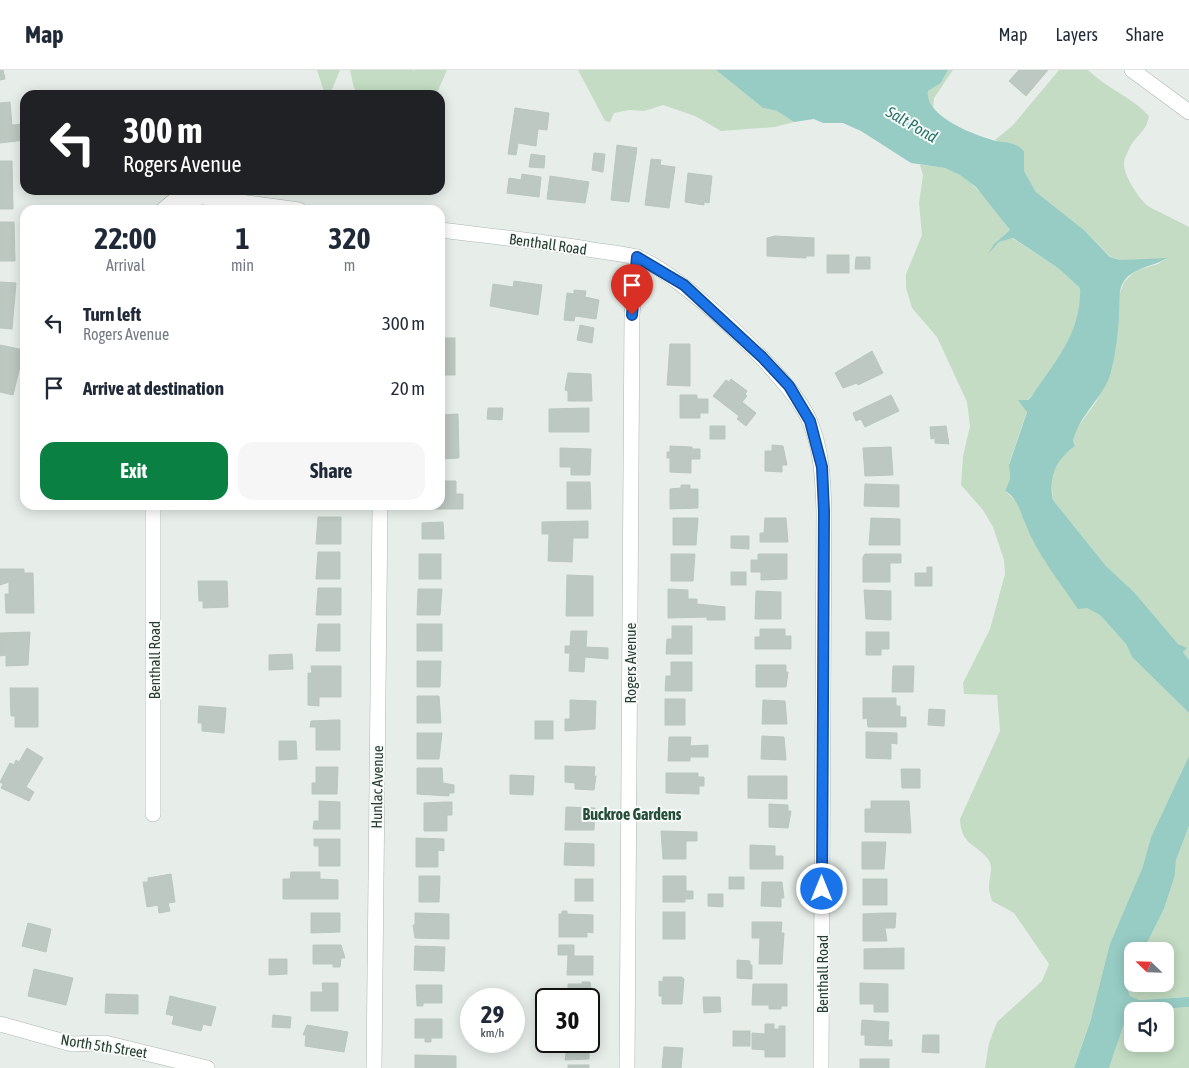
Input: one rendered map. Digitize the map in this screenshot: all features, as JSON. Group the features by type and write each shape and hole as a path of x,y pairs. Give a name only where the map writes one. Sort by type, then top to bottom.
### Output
{"street":[{"path":"1132,70 1189,112"},
{"path":"168,205 174,200 204,197 262,205"},
{"name":"Benthall Road","path":"445,231 637,257 684,285 762,357 789,386 810,421 822,467 824,511 821,1068"},
{"name":"Rogers Avenue","path":"627,1068 632,315 637,257"},
{"name":"Benthall Road","path":"153,510 153,814"},
{"name":"Hunlac Avenue","path":"374,1068 380,510"},
{"name":"North 5th Street","path":"0,1024 72,1044 105,1043 207,1068"}],"green space":[{"path":"317,70 340,70 332,90 323,90"},
{"path":"350,70 413,70 414,72 414,70 447,70 438,90 355,90"},
{"path":"578,70 716,70 763,108 777,111 794,122 775,127 721,131 695,116 663,105 644,111 629,110 614,113 610,122 605,121"},
{"path":"948,70 953,70 934,98 933,109 927,96 928,91 941,83"},
{"path":"1059,70 1088,70 1135,103 1149,116 1142,132 1131,145 1126,156 1124,168 1126,174 1142,201 1151,208 1189,227 1189,660 1183,652 1186,648 1178,644 1135,593 1106,566 1053,500 1051,476 1063,454 1075,446 1073,441 1075,431 1096,402 1112,370 1119,296 1124,282 1135,271 1158,264 1166,259 1120,260 1111,257 1084,230 1036,192 1024,171 1024,151 995,140 1013,125"},
{"path":"920,165 941,167 955,172 982,194 1010,230 994,244 990,251 999,242 1012,238 1058,268 1080,288 1079,315 1076,325 1047,376 1030,398 1022,404 1027,411 1009,464 1010,479 1005,491 1016,501 1027,528 1045,561 1059,580 1087,608 1100,615 1126,644 1132,657 1189,713 1189,756 1151,837 1142,869 1074,1068 985,1068 989,1043 997,1022 1042,981 1049,964 1014,913 992,901 989,890 990,862 969,843 961,828 960,819 1000,731 997,695 964,694 963,683 990,629 1005,574 1004,560 993,527 983,510 961,485 963,456 970,426 967,402 937,337 912,308 906,288 906,274 922,235 919,203 923,175"},
{"path":"1189,826 1189,997 1138,1000 1130,996 1128,992 1174,992 1174,942 1148,942 1164,909 1175,875 1176,860"},
{"path":"1189,1007 1189,1068 1109,1068 1124,1024 1124,1052 1174,1052 1174,1008"}],"water":[{"name":"Salt Pond","path":"716,70 948,70 941,83 928,91 929,100 934,109 943,117 953,124 977,135 1011,143 1021,148 1024,151 1024,171 1036,192 1084,230 1110,257 1120,260 1167,258 1138,270 1128,276 1122,284 1117,340 1109,378 1076,431 1073,441 1075,446 1068,451 1055,469 1052,492 1053,500 1106,566 1135,593 1178,644 1187,648 1183,652 1189,660 1189,713 1132,657 1126,644 1100,615 1087,608 1078,609 1036,546 1015,501 1005,491 1010,479 1009,465 1027,412 1018,400 1028,400 1031,397 1058,359 1077,319 1080,288 1058,268 1013,238 999,242 988,254 994,244 1010,230 976,187 960,175 945,168 911,163 861,131 843,123 823,123 814,119 794,122 777,111 763,108"},
{"path":"1189,756 1189,826 1176,860 1175,875 1164,909 1148,942 1124,942 1124,992 1128,992 1130,996 1139,1000 1189,997 1189,1007 1174,1008 1174,1002 1124,1002 1124,1024 1109,1068 1074,1068 1091,1019 1110,944 1142,869 1151,837"}],"building":[{"path":"0,70 3,70 5,79 0,80"},
{"path":"1019,70 1048,70 1026,96 1009,81"},
{"path":"10,102 12,125 20,124 20,141 0,143 0,103"},
{"path":"515,108 549,113 547,130 538,129 536,146 518,143 516,155 508,154"},
{"path":"617,145 637,148 629,202 611,200"},
{"path":"594,153 605,154 603,172 592,170"},
{"path":"531,154 545,156 544,168 529,167"},
{"path":"651,159 661,160 660,165 675,167 669,208 645,205"},
{"path":"0,161 12,161 13,209 0,209"},
{"path":"688,173 712,176 709,203 704,202 704,205 685,202"},
{"path":"522,174 541,177 539,197 507,193 509,178 521,180"},
{"path":"550,176 589,182 585,203 547,199"},
{"path":"0,222 14,222 15,261 0,261"},
{"path":"775,236 814,238 814,256 806,256 806,258 767,256 767,238"},
{"path":"827,255 849,255 849,273 827,273"},
{"path":"856,257 870,257 870,269 855,269"},
{"path":"514,281 542,285 538,315 490,306 493,284 513,287"},
{"path":"0,282 16,283 12,329 0,328"},
{"path":"574,290 586,291 585,297 599,300 596,319 575,316 574,321 564,320 567,293 574,294"},
{"path":"580,325 594,328 592,343 577,340"},
{"path":"445,338 455,338 455,375 445,375"},
{"path":"670,344 690,344 690,386 667,385"},
{"path":"0,345 20,349 20,366 13,395 0,392"},
{"path":"872,351 883,373 858,385 857,383 843,388 835,373"},
{"path":"568,373 591,374 592,401 568,401 568,391 565,390"},
{"path":"731,379 747,391 745,394 747,396 742,402 756,413 746,426 737,419 739,416 713,396 726,380 729,382"},
{"path":"680,395 697,395 697,399 708,399 708,413 700,413 700,418 680,418"},
{"path":"891,395 899,411 865,427 861,419 856,421 853,413"},
{"path":"488,408 503,408 502,420 487,419"},
{"path":"589,408 589,432 549,432 549,409"},
{"path":"458,414 459,458 445,459 445,415"},
{"path":"710,426 725,426 725,439 710,439"},
{"path":"946,426 949,444 935,443 935,438 931,439 930,427"},
{"path":"772,445 783,446 787,465 782,465 782,472 765,471 765,451 772,451"},
{"path":"670,446 700,449 700,459 691,459 691,473 670,472 670,458 667,458 667,452 670,452"},
{"path":"891,447 893,475 865,476 863,448"},
{"path":"560,448 591,449 590,475 571,475 571,467 560,467"},
{"path":"445,481 456,481 456,494 463,494 463,509 445,509"},
{"path":"567,482 590,482 591,509 567,509"},
{"path":"865,484 899,485 899,507 864,506"},
{"path":"681,485 690,485 690,489 698,489 698,508 670,509 670,489 681,488"},
{"path":"318,517 341,517 341,544 316,544"},
{"path":"673,518 698,518 696,545 673,545"},
{"path":"765,518 786,518 788,542 760,542 760,533 764,533"},
{"path":"871,518 900,519 900,545 869,545"},
{"path":"588,521 588,538 573,538 572,562 548,561 549,534 542,534 542,522"},
{"path":"443,522 444,539 422,539 422,523"},
{"path":"731,536 749,536 749,549 731,548"},
{"path":"318,552 340,552 340,579 316,579"},
{"path":"419,554 441,554 441,579 419,579"},
{"path":"671,554 695,554 693,581 671,581"},
{"path":"758,554 787,554 787,579 761,580 761,572 751,572 751,560 758,560"},
{"path":"865,554 901,554 901,563 890,563 890,582 863,582 863,557"},
{"path":"927,567 932,567 932,586 915,586 915,573 927,573"},
{"path":"0,569 24,569 24,573 33,573 34,613 6,613 5,594 9,594 9,582 0,585"},
{"path":"731,572 746,572 746,585 731,585"},
{"path":"567,575 593,576 593,616 566,616"},
{"path":"198,581 227,581 228,607 203,608 203,601 199,601"},
{"path":"318,588 341,588 341,615 316,615"},
{"path":"418,589 442,589 440,615 417,615"},
{"path":"668,589 688,590 688,599 697,599 697,604 725,607 725,620 707,620 707,617 668,618"},
{"path":"864,590 891,591 891,620 866,619"},
{"path":"756,591 781,592 781,619 755,619"},
{"path":"318,624 340,624 340,651 316,651"},
{"path":"417,624 442,624 442,651 417,651"},
{"path":"672,626 692,626 692,654 666,654 667,639 672,639"},
{"path":"760,629 785,629 785,636 791,636 791,649 755,649 755,637 760,637"},
{"path":"571,631 587,631 586,647 608,648 608,659 585,657 584,672 569,671 570,653 565,653 565,646 570,646"},
{"path":"30,632 28,665 6,666 6,655 0,656 0,633"},
{"path":"866,632 889,632 889,649 881,649 881,655 866,655"},
{"path":"292,654 293,669 269,670 269,655"},
{"path":"417,661 441,661 440,687 417,687"},
{"path":"671,662 692,662 692,691 665,691 666,676 671,676"},
{"path":"756,665 786,665 786,672 788,672 786,687 756,687"},
{"path":"311,666 341,666 341,697 319,697 319,706 308,705 308,673 312,673"},
{"path":"893,666 914,666 913,692 892,692"},
{"path":"10,688 38,688 38,727 15,727 15,716 11,716"},
{"path":"417,696 439,696 441,723 417,723"},
{"path":"863,698 896,698 896,706 900,706 900,717 906,717 906,727 868,727 867,718 863,719"},
{"path":"665,699 685,699 685,725 665,725"},
{"path":"570,700 596,701 595,729 565,731 565,719 570,719"},
{"path":"763,700 785,701 787,724 762,724"},
{"path":"199,706 226,708 224,733 202,731 202,723 198,723"},
{"path":"929,709 945,710 944,726 928,725"},
{"path":"340,720 340,750 316,750 316,727 310,727 311,721"},
{"path":"535,721 553,721 553,739 535,739"},
{"path":"866,732 897,733 897,744 891,743 891,759 866,758"},
{"path":"417,733 442,733 439,759 417,759"},
{"path":"762,736 784,737 786,760 761,759"},
{"path":"669,737 691,737 690,746 708,745 708,757 690,757 690,761 668,761"},
{"path":"279,741 296,741 297,759 279,760"},
{"path":"27,748 43,758 26,787 34,792 29,801 1,788 3,784 0,782 10,763 14,765 16,760 19,762"},
{"path":"565,766 595,767 594,790 575,789 575,783 565,782"},
{"path":"316,767 338,767 337,794 312,794 312,783 316,783"},
{"path":"417,768 442,768 443,783 454,785 454,793 449,793 449,796 417,794"},
{"path":"901,769 920,769 920,788 902,788"},
{"path":"666,773 698,773 698,777 704,777 704,786 699,786 699,794 666,793"},
{"path":"510,775 534,776 533,795 510,794"},
{"path":"748,776 787,776 787,799 748,798"},
{"path":"319,801 340,802 340,829 313,829 314,821 319,821"},
{"path":"871,801 909,801 911,833 865,832 865,809 871,809"},
{"path":"452,802 452,815 447,815 447,831 424,831 424,803"},
{"path":"769,804 788,805 788,811 791,811 788,828 769,827"},
{"path":"566,807 595,808 594,830 565,830"},
{"path":"661,831 697,832 697,841 686,841 686,859 663,859"},
{"path":"416,838 444,839 444,851 438,850 438,867 416,867"},
{"path":"314,839 340,839 340,866 319,866 319,846 314,846"},
{"path":"862,842 886,842 884,869 862,869"},
{"path":"565,843 594,844 594,866 564,865"},
{"path":"750,845 775,846 775,856 783,856 783,869 750,869"},
{"path":"291,872 320,872 320,879 338,880 338,899 283,899 283,879 290,879"},
{"path":"171,874 175,902 168,903 170,911 159,913 158,905 147,907 143,882 148,882 148,878"},
{"path":"419,876 440,876 439,902 419,902"},
{"path":"663,876 686,876 686,891 693,891 693,899 685,899 685,902 663,902"},
{"path":"729,877 744,877 744,889 729,889"},
{"path":"575,879 593,879 593,901 575,901"},
{"path":"863,879 887,879 887,905 863,905"},
{"path":"762,882 782,882 784,898 781,898 781,907 761,906"},
{"path":"708,894 723,894 723,907 708,906"},
{"path":"562,911 567,911 567,914 593,915 593,933 587,932 587,937 559,937 559,914 562,914"},
{"path":"663,912 685,912 685,939 663,939"},
{"path":"311,913 340,913 340,932 311,933"},
{"path":"415,913 449,914 449,939 415,938 413,925 415,925"},
{"path":"896,913 895,928 885,928 887,941 863,941 863,914"},
{"path":"752,922 782,922 781,933 784,933 782,964 759,964 760,938 752,938"},
{"path":"28,923 51,929 46,952 22,946"},
{"path":"313,945 341,945 345,958 341,958 340,967 333,967 333,964 313,964"},
{"path":"558,945 574,945 574,956 593,956 593,975 567,975 568,955 558,955"},
{"path":"415,946 445,947 444,971 414,970"},
{"path":"904,948 904,969 864,969 864,949"},
{"path":"269,959 287,959 287,974 269,975"},
{"path":"737,960 750,961 750,965 752,965 752,979 737,978"},
{"path":"34,969 73,978 66,1005 28,996"},
{"path":"663,977 682,977 684,979 682,1004 662,1004 662,996 659,996 659,981 663,982"},
{"path":"582,982 590,982 591,988 568,988 568,984 582,984"},
{"path":"322,983 338,983 338,1011 311,1011 311,992 323,992"},
{"path":"860,983 888,984 888,1012 874,1012 874,1004 860,1004"},
{"path":"753,984 787,984 787,1006 781,1006 781,1009 769,1009 769,1005 752,1005"},
{"path":"416,985 442,985 442,1003 423,1003 423,1006 417,1006"},
{"path":"106,994 138,995 138,1014 105,1013"},
{"path":"170,996 216,1007 211,1026 203,1024 201,1031 172,1024 174,1016 166,1014"},
{"path":"703,997 720,997 721,1012 704,1013"},
{"path":"273,1015 291,1017 290,1028 272,1027"},
{"path":"415,1019 442,1019 442,1038 431,1038 431,1042 425,1042 425,1038 415,1038"},
{"path":"862,1020 889,1022 888,1040 892,1040 892,1046 865,1045 865,1035 861,1035"},
{"path":"765,1024 774,1024 774,1029 779,1029 779,1026 785,1026 785,1057 765,1057 765,1050 752,1049 752,1033 765,1034"},
{"path":"307,1025 348,1032 344,1052 305,1046 306,1035 303,1035"},
{"path":"733,1031 750,1031 750,1046 733,1046"},
{"path":"923,1035 939,1035 939,1053 922,1052"},
{"path":"664,1047 683,1048 681,1068 662,1068"},
{"path":"566,1053 589,1053 589,1059 565,1060"},
{"path":"415,1055 456,1056 456,1068 415,1068"},
{"path":"860,1059 889,1059 889,1068 860,1068"},
{"path":"568,1065 589,1065 589,1068 568,1068"}],"district":[{"name":"Buckroe Gardens","path":"632,814"}],"route":[{"path":"632,315 637,257 684,285 762,357 789,386 810,421 822,467 824,511 822,889"}]}
